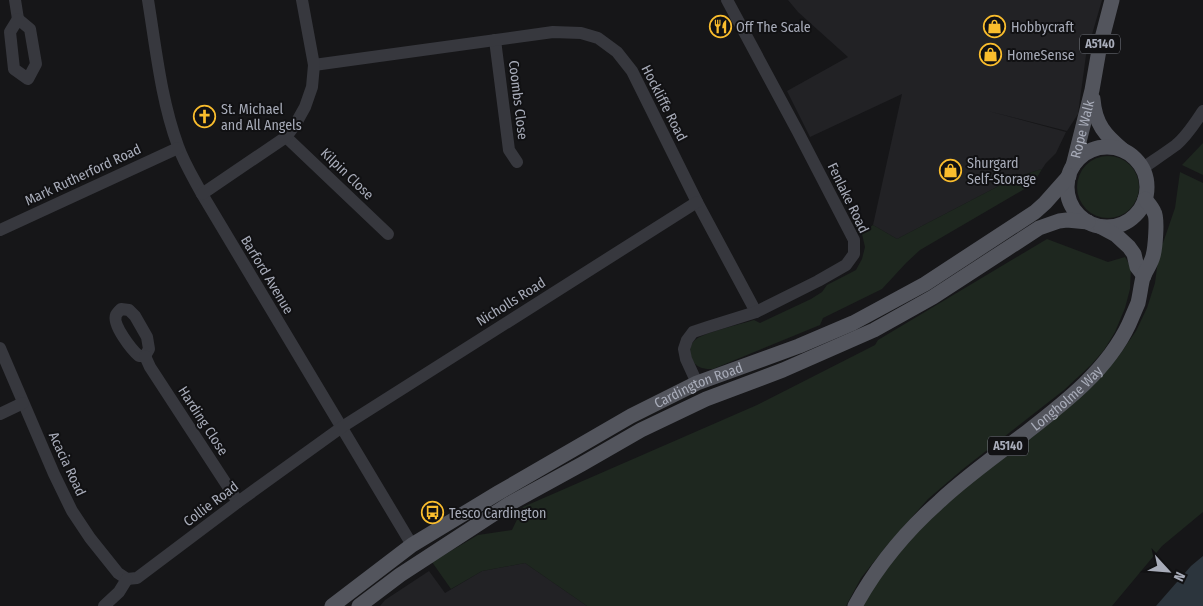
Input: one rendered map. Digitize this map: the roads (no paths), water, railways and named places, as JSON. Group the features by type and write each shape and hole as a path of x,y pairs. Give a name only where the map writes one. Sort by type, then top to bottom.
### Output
{"main road":[{"name":"Rope Walk","path":"1071,172 1112,0"},
{"name":"Rope Walk","path":"1092,90 1098,123 1109,138 1125,151"},
{"path":"1093,224 1110,227 1121,225 1138,212 1146,199 1147,180 1142,168 1135,158 1125,151 1114,148 1102,148 1090,151 1080,158 1071,172 1068,195 1072,206 1078,214 1093,224 1116,235 1129,247 1134,254 1136,267 1144,276"},
{"name":"Cardington Road","path":"332,606 412,545 623,421 697,383 799,346 853,323 925,284 1035,212 1046,203 1071,172"},
{"name":"Longholme Way","path":"855,606 892,551 940,500 1068,399 1106,361 1129,325 1138,303 1144,276 1153,257 1156,213 1146,199"},
{"name":"Cardington Road","path":"359,606 400,575 509,504 641,430 706,399 783,370 874,330 933,297 1039,228 1067,220 1093,224"}],"street":[{"path":"15,0 18,19"},
{"name":"Barford Avenue","path":"148,0 161,81 178,148 202,194 412,545"},
{"path":"202,194 286,137 305,107 312,87 314,65 302,0"},
{"name":"Fenlake Road","path":"697,383 686,359 684,349 687,340 693,332 756,312 846,265 854,254 854,240 727,0"},
{"name":"Hockliffe Road","path":"314,65 553,32 581,33 598,38 617,52 632,71 697,202 756,312"},
{"name":"Coombs Close","path":"495,40 509,150 517,162"},
{"path":"1142,168 1176,145 1187,134 1203,110"},
{"name":"Kilpin Close","path":"286,137 388,234"},
{"name":"Mark Rutherford Road","path":"0,230 178,148"},
{"name":"Nicholls Road","path":"342,427 697,202"},
{"name":"Acacia Road","path":"0,348 54,474 72,511 112,566 127,579"},
{"name":"Harding Close","path":"145,356 150,367 238,502"},
{"path":"0,414 23,403"},
{"name":"Collie Road","path":"104,606 119,592 127,579 137,578 342,427"}],"place":[{"name":"Off The Scale","path":"720,27"},
{"name":"Hobbycraft","path":"995,27"},
{"name":"HomeSense","path":"991,55"},
{"name":"St. Michael and All Angels","path":"205,117"},
{"name":"Shurgard Self-Storage","path":"951,171"},
{"name":"Tesco Cardington","path":"433,513"}]}
